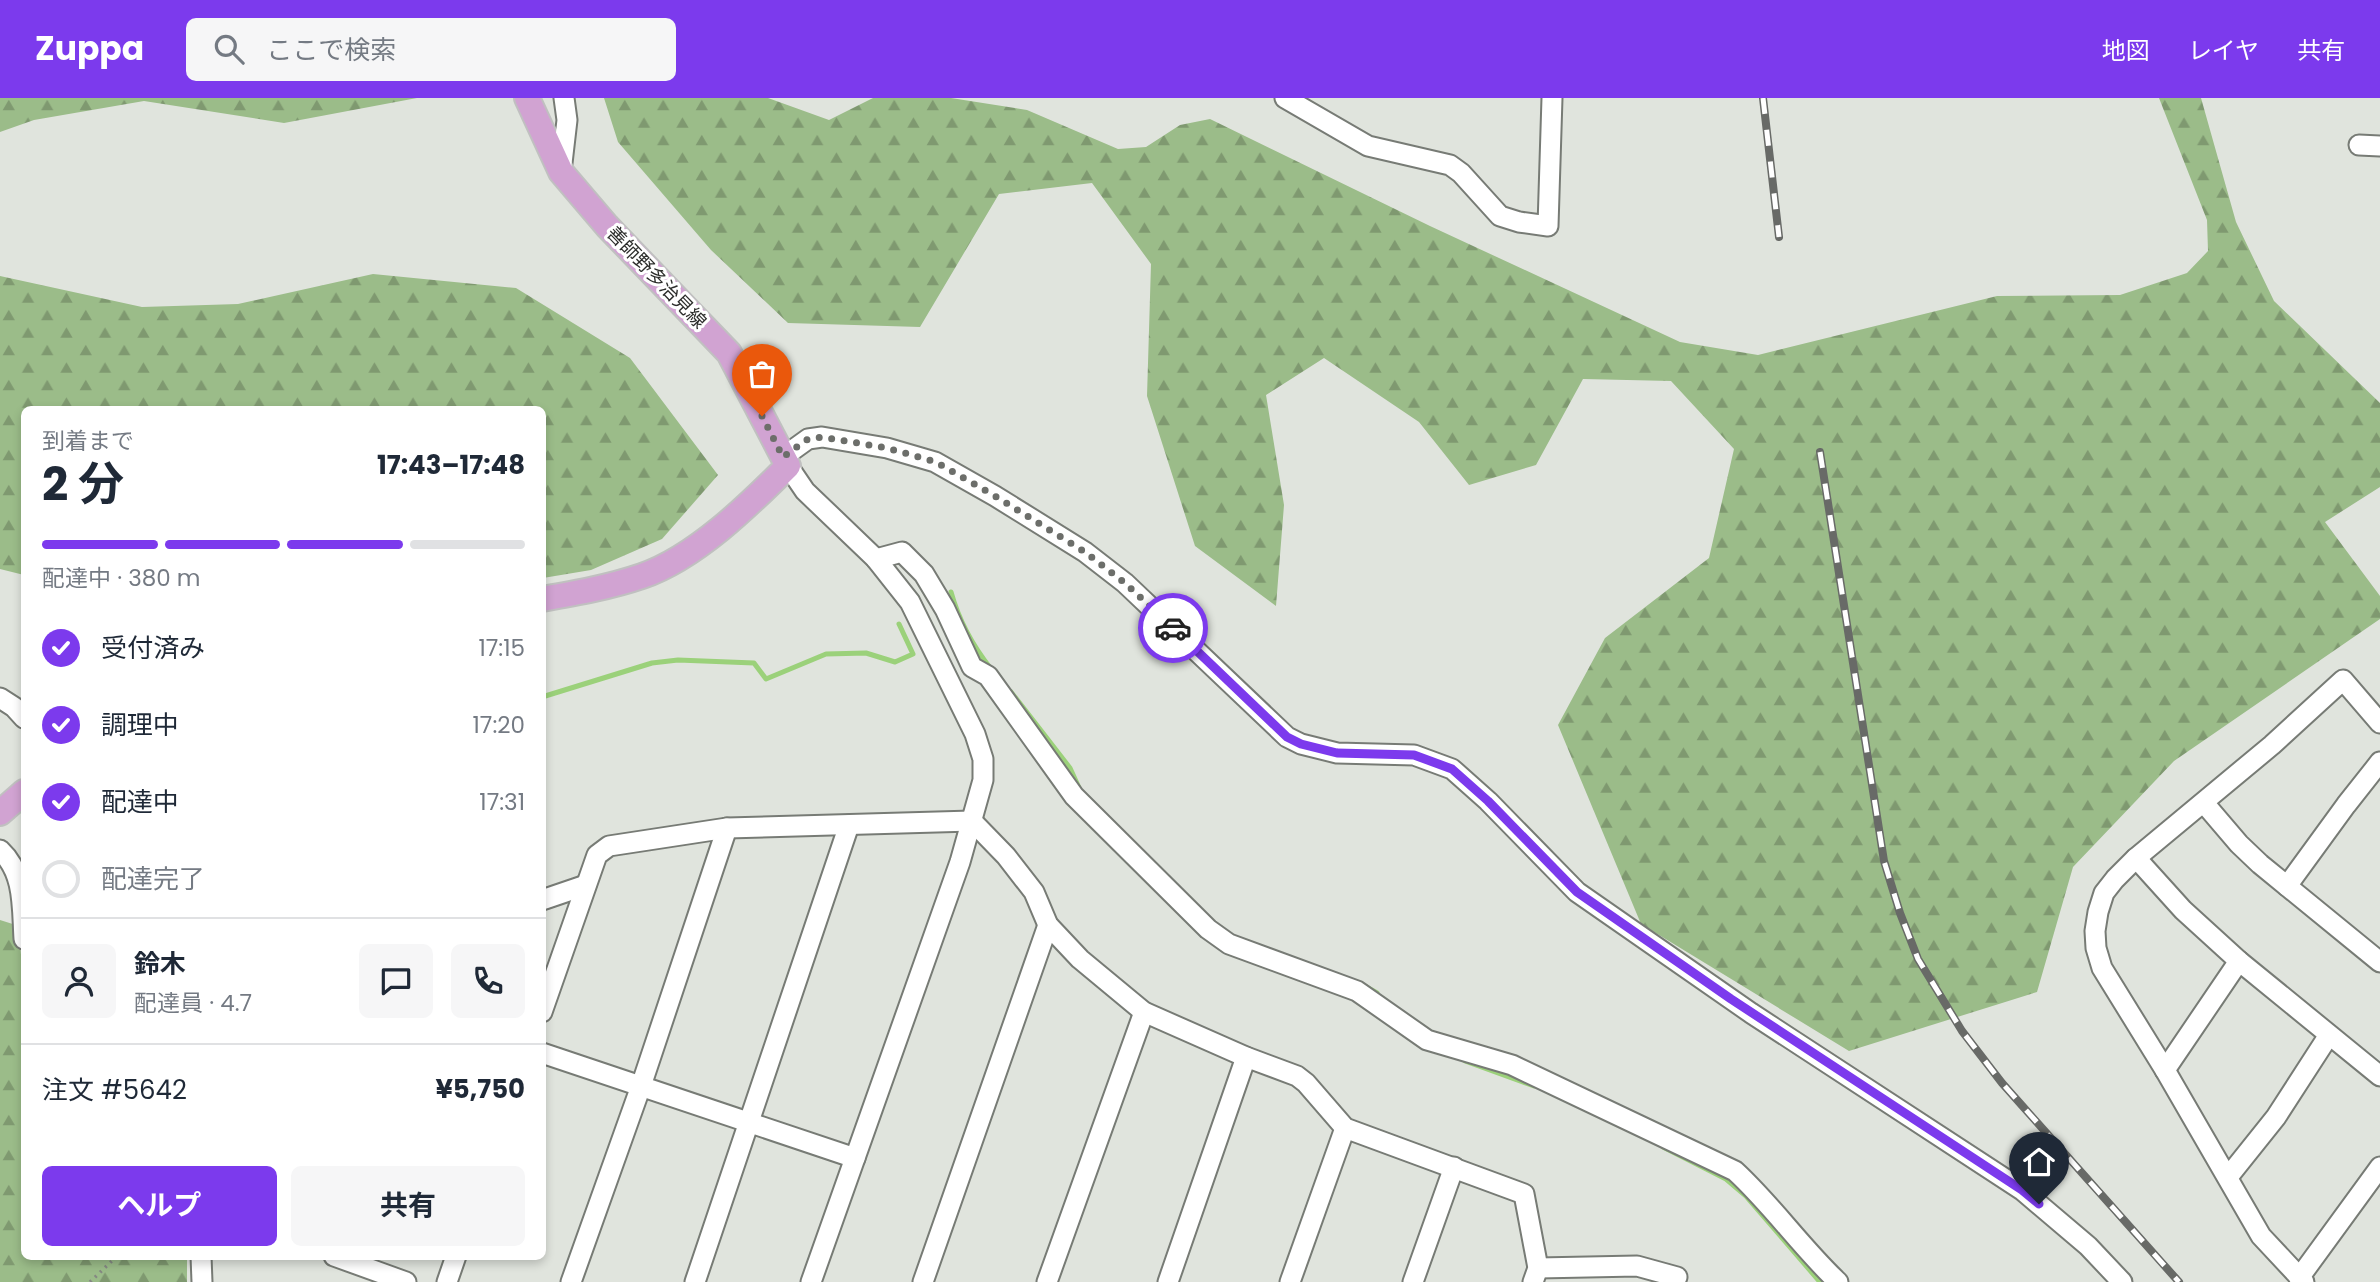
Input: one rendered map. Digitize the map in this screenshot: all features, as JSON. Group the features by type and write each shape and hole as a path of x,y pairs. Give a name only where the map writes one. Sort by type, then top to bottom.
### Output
{"main road":[{"name":"善師野多治見線","path":"527,98 561,172 607,226 729,353 786,462"},
{"path":"546,598 591,590 645,575 678,557 705,540 745,507 786,462"},
{"path":"0,813 21,795"}],"street":[{"path":"561,172 567,120 564,98"},
{"path":"1295,101 1368,146 1450,165 1461,173 1500,216 1548,226 1552,98"},
{"path":"2359,145 2380,146"},
{"path":"811,1282 960,862 983,780 983,759 975,734 910,602 876,559 805,491 786,462 808,439 822,437 887,448 936,462 1074,545 1125,583 1287,737 1301,744 1337,753 1414,755 1452,769 1488,801 1577,892 1731,999 2022,1190 2088,1246 2122,1282"},
{"path":"876,559 902,552 924,574 945,609 972,667 988,676 1074,796 1208,929 1229,944 1357,991 1427,1040 1512,1065 1735,1171 1838,1282"},
{"path":"2380,723 2343,680 2272,745 2136,858 2115,879 2104,893 2095,931 2096,948 2102,968 2165,1070 2261,1236 2302,1280 2380,1167"},
{"path":"0,698 21,715"},
{"path":"2287,886 2380,762"},
{"path":"2204,803 2239,844 2380,961"},
{"path":"546,1000 597,855 609,846 727,828 972,821 1006,856 1034,892 1048,925 1080,959 1144,1012 1246,1057 1297,1076 1345,1128 1524,1194 1536,1275 1637,1266 1677,1277"},
{"path":"695,1282 849,825"},
{"path":"570,1282 641,1086 727,828"},
{"path":"0,850 8,857 19,880 21,904"},
{"path":"2136,858 2183,910 2239,961 2380,1076"},
{"path":"546,899 586,885"},
{"path":"923,1282 1048,925"},
{"path":"2165,1070 2239,961"},
{"path":"1047,1282 1144,1012"},
{"path":"2228,1177 2276,1117 2329,1035"},
{"path":"546,1055 855,1158"},
{"path":"1168,1282 1246,1057"},
{"path":"1290,1282 1345,1128"},
{"path":"1413,1282 1454,1167"},
{"path":"201,1260 202,1282"},
{"path":"345,1260 406,1282"},
{"path":"447,1282 455,1260"}],"path":[{"path":"90,1282 113,1260"}],"green space":[{"path":"0,98 417,98 284,123 144,101 34,120 0,132"},
{"path":"604,98 768,98 829,120 873,98 951,98 1027,110 1118,149 1146,147 1180,125 1210,119 1430,226 1680,342 1758,355 1997,296 2120,295 2187,273 2208,251 2207,220 2159,98 2201,98 2236,222 2274,301 2380,403 2380,487 2325,522 2380,596 2380,619 2174,761 2073,867 2037,992 1849,1051 1641,924 1558,725 1605,638 1709,558 1734,449 1671,381 1583,379 1536,465 1469,485 1419,422 1324,358 1266,395 1284,505 1276,606 1195,546 1147,396 1151,264 1092,183 999,194 920,327 788,323 711,250 618,142"},
{"path":"373,274 516,288 630,358 718,475 662,539 591,570 546,578 546,406 21,406 21,574 0,569 0,276 142,307 238,304"},
{"path":"0,920 19,926 21,955 21,1260 187,1260 187,1282 0,1282"}],"waterway":[{"path":"951,592 967,632 991,669"},
{"path":"546,696 652,663 678,660 754,663 766,679 826,654 866,653 895,662 913,654 899,624"},
{"path":"1011,692 1070,768 1080,790"},
{"path":"1361,984 1377,993"},
{"path":"1465,1061 1534,1086"},
{"path":"1663,1147 1726,1179 1746,1196 1820,1282"}],"railway":[{"path":"1763,98 1779,237"},
{"path":"1820,452 1884,861 1918,959 1962,1031 2002,1083 2179,1282"}],"way so far":[{"path":"762,416 783,457 808,439 822,437 887,448 936,462 1085,552 1125,583 1173,628"}],"route":[{"path":"1173,628 1287,737 1301,744 1337,753 1414,755 1452,769 1488,801 1521,838 1577,892 1689,971 2022,1190 2039,1204"}]}
